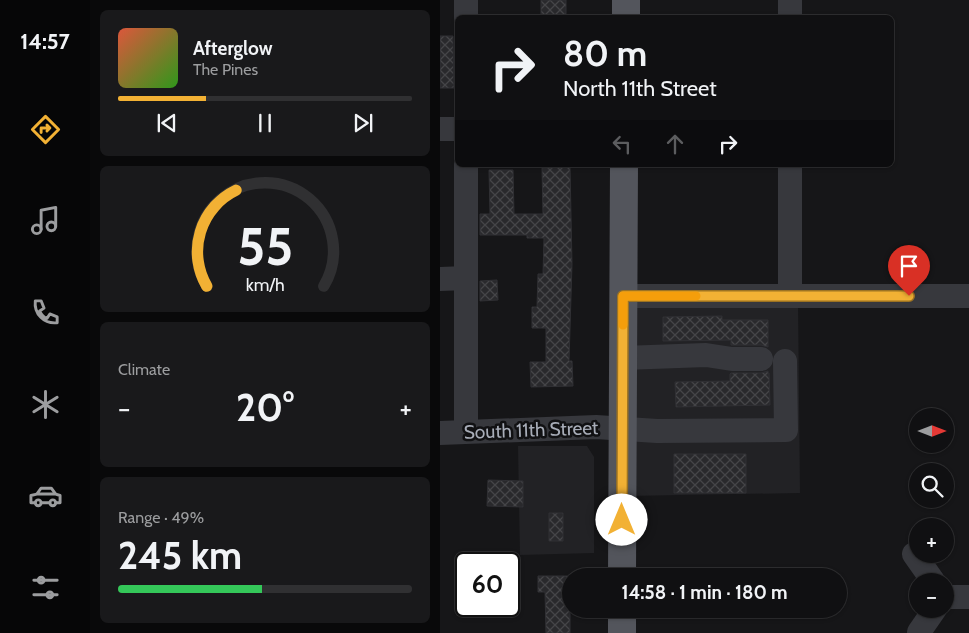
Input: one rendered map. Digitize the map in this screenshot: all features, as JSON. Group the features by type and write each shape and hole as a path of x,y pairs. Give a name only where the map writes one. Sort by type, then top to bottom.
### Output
{"main road":[{"path":"626,0 626,15"},
{"path":"622,568 624,167"},
{"path":"622,618 622,633"}],"street":[{"path":"466,0 466,15"},
{"path":"790,0 790,15"},
{"path":"440,129 455,129"},
{"path":"466,167 466,432"},
{"path":"790,167 790,296"},
{"path":"440,279 466,278"},
{"path":"623,296 969,296"},
{"path":"623,358 706,355 732,359 761,359"},
{"name":"South 11th Street","path":"440,434 596,427 623,427 657,431 786,430 785,361"},
{"path":"954,598 969,597"},
{"path":"919,632 929,618"}],"shaded area":[{"path":"627,301 798,301 800,493 627,496"},
{"path":"518,446 587,446 594,457 594,553 520,555"}],"building":[{"path":"541,0 566,0 566,15 541,15"},
{"path":"440,36 453,36 454,88 440,88"},
{"path":"570,167 572,264 569,361 572,361 573,386 531,387 530,362 546,362 546,328 532,328 532,307 537,307 538,274 543,274 544,238 527,238 527,235 480,235 480,214 490,214 489,170 513,170 514,214 543,214 542,168"},
{"path":"497,280 498,300 480,301 480,281"},
{"path":"722,316 722,320 768,320 768,347 761,345 731,345 731,340 663,341 663,317"},
{"path":"768,371 770,405 676,407 675,382 730,381 731,373 761,373"},
{"path":"674,454 746,454 746,493 674,493"},
{"path":"488,480 523,481 523,507 487,506"},
{"path":"549,513 563,513 563,541 549,541"},
{"path":"538,576 562,576 562,618 570,618 570,633 546,633 545,592 538,592"}],"slow traffic":[{"path":"623,325 623,296 696,296"}],"route":[{"path":"622,520 623,296 909,296"}]}
